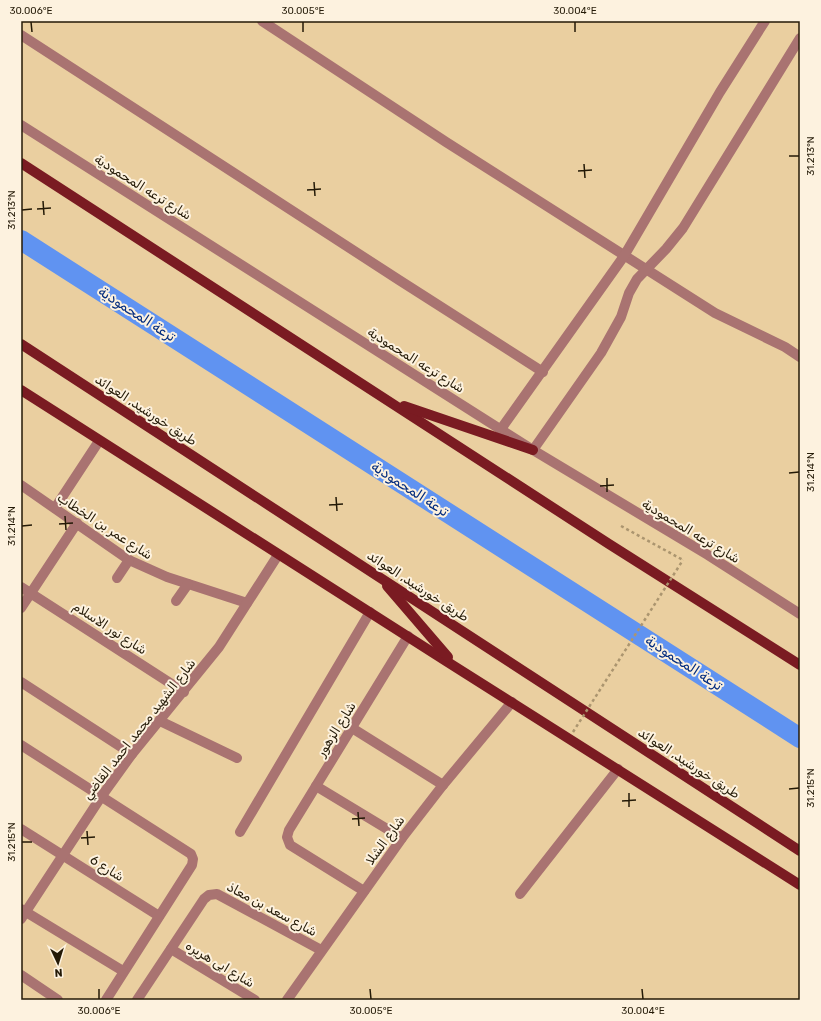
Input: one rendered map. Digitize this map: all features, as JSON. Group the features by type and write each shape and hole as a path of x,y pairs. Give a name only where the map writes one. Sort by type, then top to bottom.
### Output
{"main road":[{"path":"21,163 609,544 800,665"},
{"name":"طريق خورشيد, العوائد","path":"21,344 800,851"},
{"path":"21,390 278,555 456,666 800,885"},
{"path":"388,401 533,450"},
{"path":"380,577 456,666"}],"street":[{"path":"262,21 624,256 715,313 785,347 800,356"},
{"path":"501,429 543,372 624,256 720,92 765,21"},
{"path":"21,35 392,276 543,372"},
{"path":"533,450 601,352 621,317 629,293 637,279 683,228 800,38"},
{"name":"شارع ترعه المحمودية","path":"21,125 533,450 708,555 800,614"},
{"path":"55,508 99,441"},
{"name":"شارع عمر بن الخطاب","path":"21,485 129,560 149,570 247,604"},
{"path":"21,608 77,523"},
{"name":"شارع الشهيد محمد احمد القاضي","path":"23,913 101,797 132,754 184,692 219,647 278,555"},
{"path":"117,578 129,560"},
{"path":"176,602 188,584"},
{"name":"شارع نور الاسلام","path":"21,587 184,692"},
{"path":"240,832 370,612"},
{"name":"شارع الزهور","path":"364,891 290,845 287,837 289,830 408,636"},
{"path":"21,682 132,754"},
{"name":"شارع الشلا","path":"287,1000 321,950 402,838 443,785 512,702"},
{"path":"160,721 237,758"},
{"path":"352,728 443,785"},
{"path":"21,745 191,854 193,859 192,865 123,971 106,1000"},
{"path":"520,894 618,770"},
{"path":"316,786 402,838"},
{"name":"شارع 6","path":"21,829 159,916"},
{"name":"شارع سعد بن معاذ","path":"170,950 204,899 209,895 217,894 321,950"},
{"path":"23,913 123,971"},
{"path":"137,1000 170,950"},
{"name":"شارع ابى هريره","path":"170,950 255,1000"},
{"path":"21,975 58,1000"}],"path":[{"path":"609,544 631,510"},
{"path":"573,732 683,560 621,526"}],"waterway":[{"name":"ترعة المحمودية","path":"21,240 800,738"}]}
